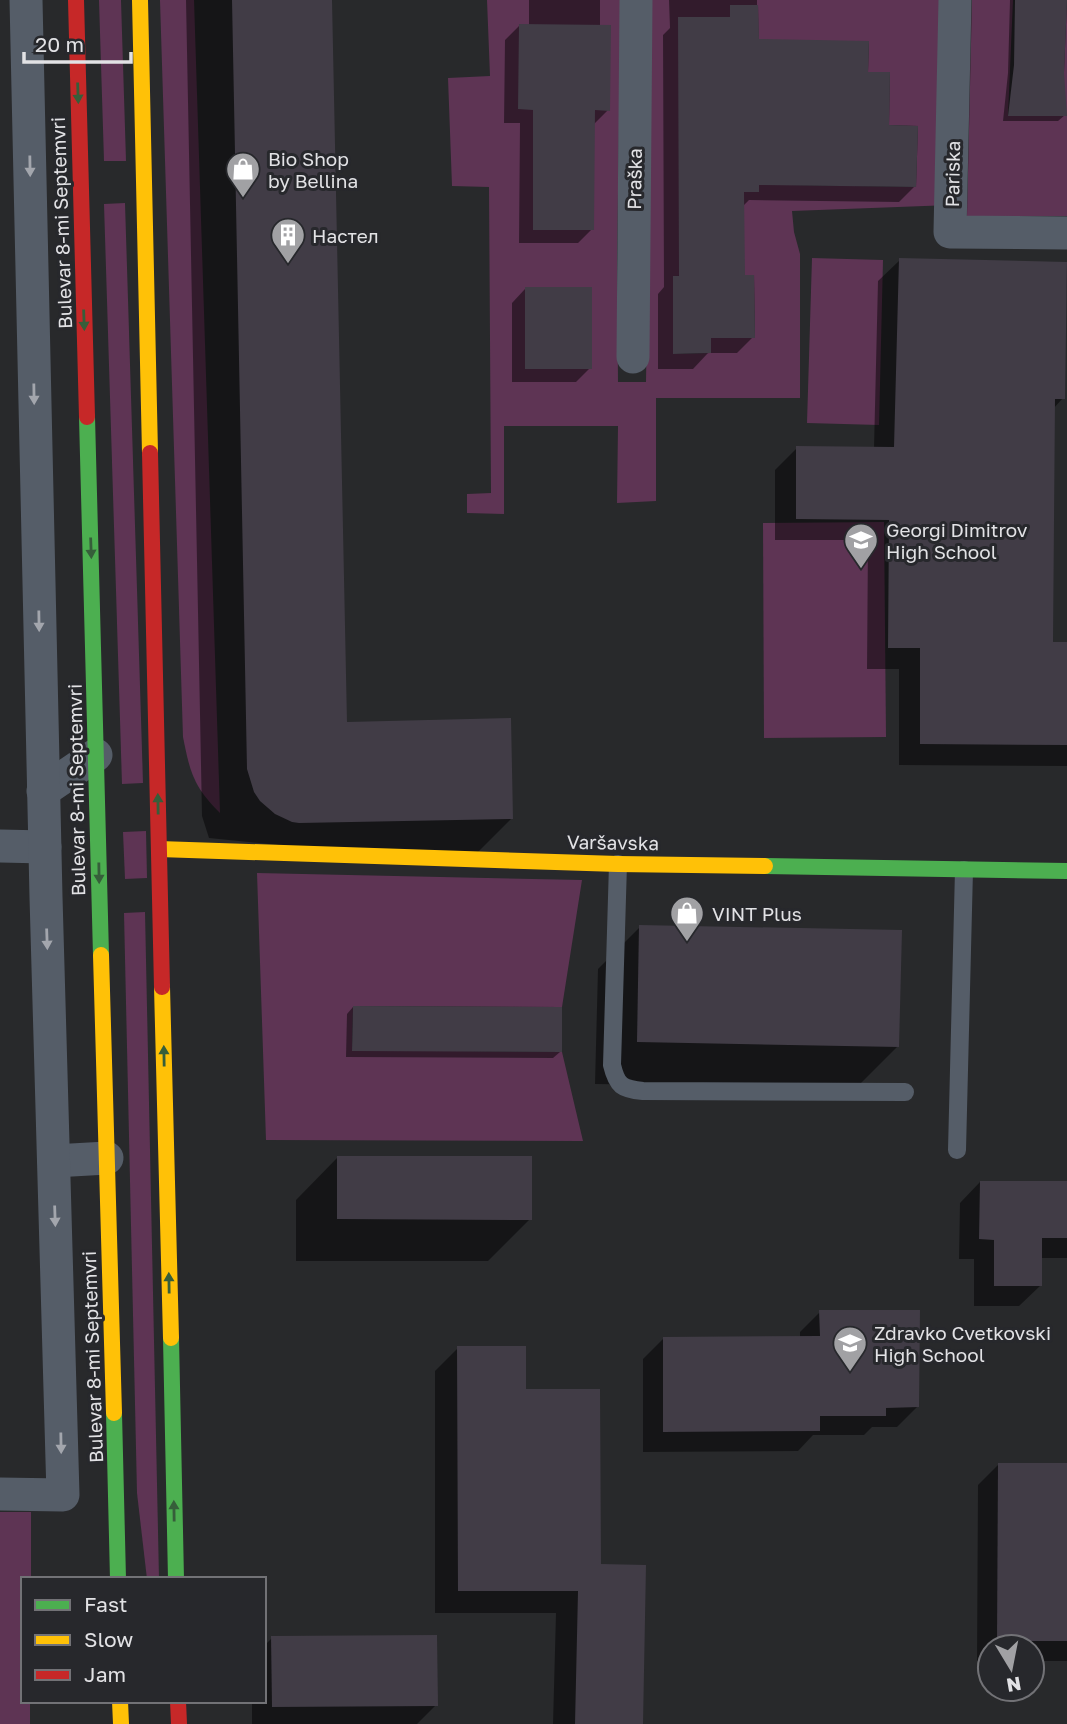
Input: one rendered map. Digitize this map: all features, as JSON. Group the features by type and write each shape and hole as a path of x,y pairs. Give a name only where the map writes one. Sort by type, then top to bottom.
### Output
{"street":[{"path":"0,1494 62,1494 26,0"},
{"name":"Bulevar 8-mi Septemvri","path":"76,0 118,1577"},
{"path":"140,0 176,1577"},
{"name":"Praška","path":"633,357 636,0"},
{"name":"Pariska","path":"955,0 950,232 1067,233"},
{"path":"43,792 96,755"},
{"path":"0,846 45,846"},
{"name":"Varšavska","path":"159,849 618,864 1067,872"},
{"path":"54,1161 107,1158"},
{"path":"120,1703 120,1723"},
{"path":"178,1703 179,1724"}],"lane":[{"path":"618,864 612,1065 620,1086 643,1091 905,1092"},
{"path":"957,1150 964,870"}],"shaded area":[{"path":"99,0 121,0 126,161 104,161"},
{"path":"160,0 194,0 220,813 194,779 183,737"},
{"path":"487,0 621,0 618,382 646,382 652,0 939,0 951,205 792,211 800,254 800,398 656,398 656,501 617,503 618,426 504,426 504,514 467,513 467,494 491,493 489,187 452,186 448,78 490,76","holes":["730,5 758,5 759,65 678,17 730,17","869,42 868,72 890,72 889,125 918,126 916,187 790,185","759,128 759,192 744,192 744,226 680,148","754,275 755,337 711,338 710,353 673,354 673,276"]},
{"path":"972,0 1013,0 1008,115 1064,72 1067,0 1067,216 967,216"},
{"path":"125,203 143,783 122,784 104,204"},
{"path":"812,258 883,260 879,425 807,423"},
{"path":"884,522 886,737 764,738 763,523"},
{"path":"146,831 147,878 125,879 123,832"},
{"path":"257,873 582,880 562,1007 353,1006 352,1050 562,1052 583,1141 266,1140"},
{"path":"145,912 159,1577 147,1577 137,1493 124,913"},
{"path":"0,1512 31,1512 31,1577 21,1577 21,1703 30,1703 30,1724 0,1724"}],"building":[{"name":"Настел","path":"232,0 332,0 347,722 511,718 513,819 299,823 275,814 254,792 247,769"},
{"path":"1015,0 1067,0 1064,72 1067,116 1008,116 1014,65"},
{"path":"730,5 758,5 759,39 869,41 868,72 890,72 889,125 918,126 916,187 759,185 759,192 744,192 745,275 754,275 755,338 711,338 711,353 673,354 673,276 679,276 678,17 730,17"},
{"path":"519,24 611,25 610,111 595,110 594,230 533,230 533,110 518,109"},
{"path":"899,258 1067,262 1065,399 1055,399 1053,642 1067,642 1067,745 920,744 920,648 888,648 889,520 796,519 796,446 894,447"},
{"path":"525,287 592,287 592,369 525,369"},
{"path":"639,925 902,930 899,1047 637,1042"},
{"path":"353,1006 562,1007 562,1052 352,1051"},
{"path":"337,1156 532,1156 532,1220 337,1219"},
{"path":"980,1181 1067,1181 1067,1238 1042,1238 1042,1286 994,1286 994,1240 979,1239"},
{"path":"819,1310 920,1310 919,1407 886,1408 886,1416 820,1416 820,1431 663,1432 663,1337 820,1336"},
{"path":"457,1346 526,1346 526,1389 600,1389 601,1564 646,1565 643,1724 575,1724 578,1591 458,1591"},
{"path":"998,1463 1067,1463 1067,1641 1046,1641 1046,1633 997,1633"},
{"path":"437,1635 438,1706 272,1707 271,1636"}],"traffic: fast":[{"path":"87,417 101,955"},
{"path":"765,866 1067,871"},
{"path":"171,1338 176,1577"},
{"path":"114,1413 118,1577"}],"traffic: slow":[{"path":"140,0 150,453"},
{"path":"159,849 618,864 765,866"},
{"path":"101,955 114,1413"},
{"path":"162,987 171,1338"},
{"path":"120,1703 121,1724"}],"traffic: jam":[{"path":"76,0 87,417"},
{"path":"150,453 162,987"},
{"path":"178,1703 179,1724"}],"place":[{"name":"Bio Shop by Bellina","path":"243,199"},
{"name":"Настел","path":"288,265"},
{"name":"Georgi Dimitrov High School","path":"861,570"},
{"name":"VINT Plus","path":"687,943"},
{"name":"Zdravko Cvetkovski High School","path":"850,1373"}]}
